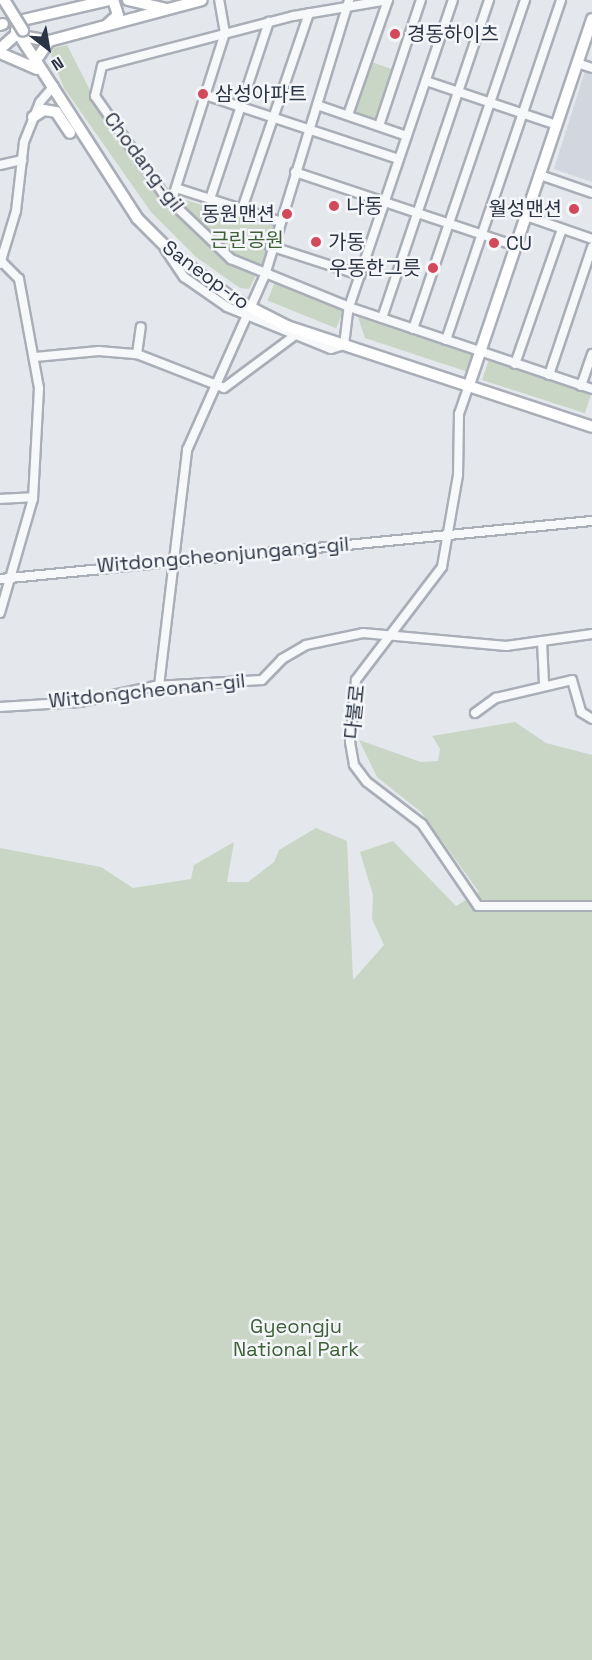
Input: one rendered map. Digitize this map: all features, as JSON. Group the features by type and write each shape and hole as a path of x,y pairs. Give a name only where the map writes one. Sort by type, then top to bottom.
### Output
{"street":[{"name":"Saneop-ro","path":"3,0 39,56 87,145 119,195 164,246 250,309 344,342 592,420"},
{"path":"105,26 118,15 112,0"},
{"path":"43,75 22,58 0,51 21,30 112,0 129,9 132,19"},
{"path":"128,0 167,9"},
{"path":"21,30 49,41 202,0"},
{"path":"171,203 208,96 225,33 219,0"},
{"name":"Chodang-gil","path":"348,115 388,0 350,3 102,66 94,89 124,142 171,203 231,259 265,275 349,307 592,389"},
{"path":"379,126 421,0"},
{"path":"250,309 294,336 331,349 344,342 349,307 453,0"},
{"path":"382,318 489,0"},
{"path":"413,329 525,0"},
{"path":"446,340 561,0"},
{"path":"159,686 171,561 187,450 213,383 265,275 270,246 350,3"},
{"name":"Saneop-ro","path":"0,4 21,30 43,75 54,86 139,210 192,262 250,309"},
{"path":"242,209 309,14"},
{"path":"471,382 592,19"},
{"path":"210,199 269,22"},
{"path":"39,56 49,41"},
{"path":"577,63 592,68"},
{"path":"426,81 556,125"},
{"path":"0,613 15,574 33,497 39,387 19,279 1,263 16,211 22,160 33,117 54,86"},
{"path":"208,96 399,159"},
{"path":"317,105 407,136"},
{"path":"33,117 44,110 56,112 87,145"},
{"path":"0,165 22,160"},
{"path":"295,172 516,246"},
{"path":"540,175 592,193"},
{"path":"176,188 279,221"},
{"path":"526,216 592,239"},
{"path":"515,364 562,229"},
{"path":"270,246 360,275"},
{"path":"549,375 592,247"},
{"path":"136,354 141,327"},
{"path":"35,357 99,351 136,354 226,387 294,336"},
{"path":"581,386 592,354"},
{"name":"Saneop-ro","path":"471,382 592,427"},
{"name":"다불로","path":"471,382 459,414 458,475 442,567 387,636 356,680 350,742 354,765 367,782 422,824 478,906 592,906"},
{"path":"0,499 33,497"},
{"name":"Witdongcheonjungang-gil","path":"0,579 15,574 592,521"},
{"name":"Witdongcheonan-gil","path":"0,707 80,702 159,686 262,680 282,659 306,645 363,633 506,646 592,634"},
{"path":"542,641 544,683"},
{"path":"475,713 496,698 544,683 574,681 581,712 592,719"}],"shaded area":[{"path":"585,71 592,74 592,182 554,169"}],"green space":[{"path":"67,45 93,96 167,204 223,256 256,275 249,289 240,288 196,257 151,212 64,88 51,55 54,48"},
{"path":"371,62 397,71 380,122 353,113"},
{"name":"근린공원","path":"182,199 276,227 260,271 209,235 179,207"},
{"path":"275,282 344,310 336,328 268,301"},
{"path":"358,317 472,352 468,372 365,338"},
{"path":"489,359 592,392 585,413 482,380"},
{"name":"Gyeongju National Park","path":"515,722 546,743 592,755 592,1660 0,1660 0,848 101,867 133,888 191,879 194,865 234,842 227,882 248,882 274,862 279,850 316,828 347,841 353,980 384,945 372,919 373,895 360,852 393,841 456,906 479,892 421,812 377,777 359,740 421,762 438,761 440,749 432,736"}],"place":[{"name":"경동하이츠","path":"395,34"},
{"name":"삼성아파트","path":"203,94"},
{"name":"나동","path":"334,206"},
{"name":"월성맨션","path":"574,209"},
{"name":"동원맨션","path":"287,214"},
{"name":"가동","path":"316,242"},
{"name":"CU","path":"494,243"},
{"name":"우동한그릇","path":"433,268"}]}
